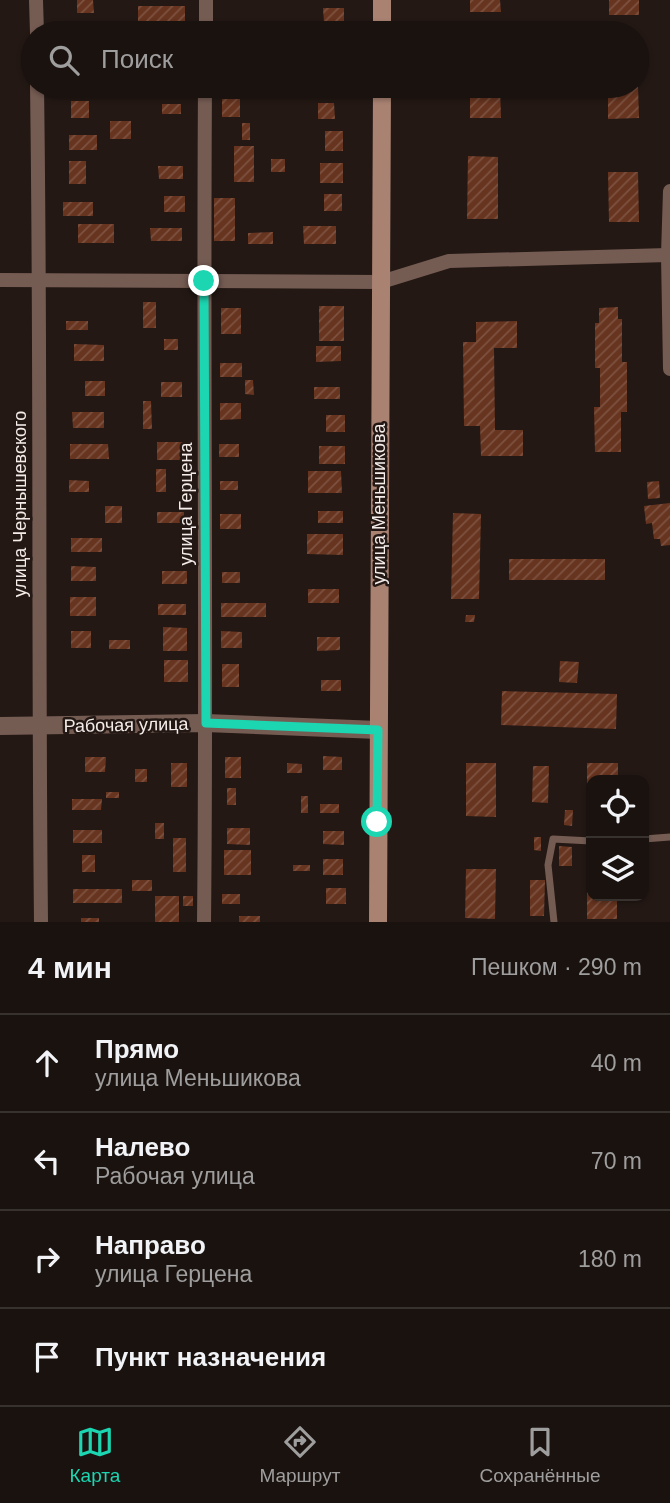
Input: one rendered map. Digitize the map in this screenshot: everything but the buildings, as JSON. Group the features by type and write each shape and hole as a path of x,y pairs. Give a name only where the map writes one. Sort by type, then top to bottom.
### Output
{"main road":[{"path":"382,0 382,21"},
{"name":"улица Меньшикова","path":"378,922 382,98"}],"street":[{"path":"36,0 37,21"},
{"path":"206,0 206,21"},
{"name":"улица Чернышевского","path":"37,98 41,922"},
{"name":"улица Герцена","path":"204,922 205,98"},
{"path":"670,191 670,369"},
{"path":"0,280 381,282 418,268 449,261 668,255"},
{"name":"Рабочая улица","path":"0,726 206,723 378,730"}],"lane":[{"path":"649,839 670,837"},
{"path":"554,922 548,865 553,839 586,841"}],"route":[{"path":"204,281 206,723 378,730 377,822"}]}
